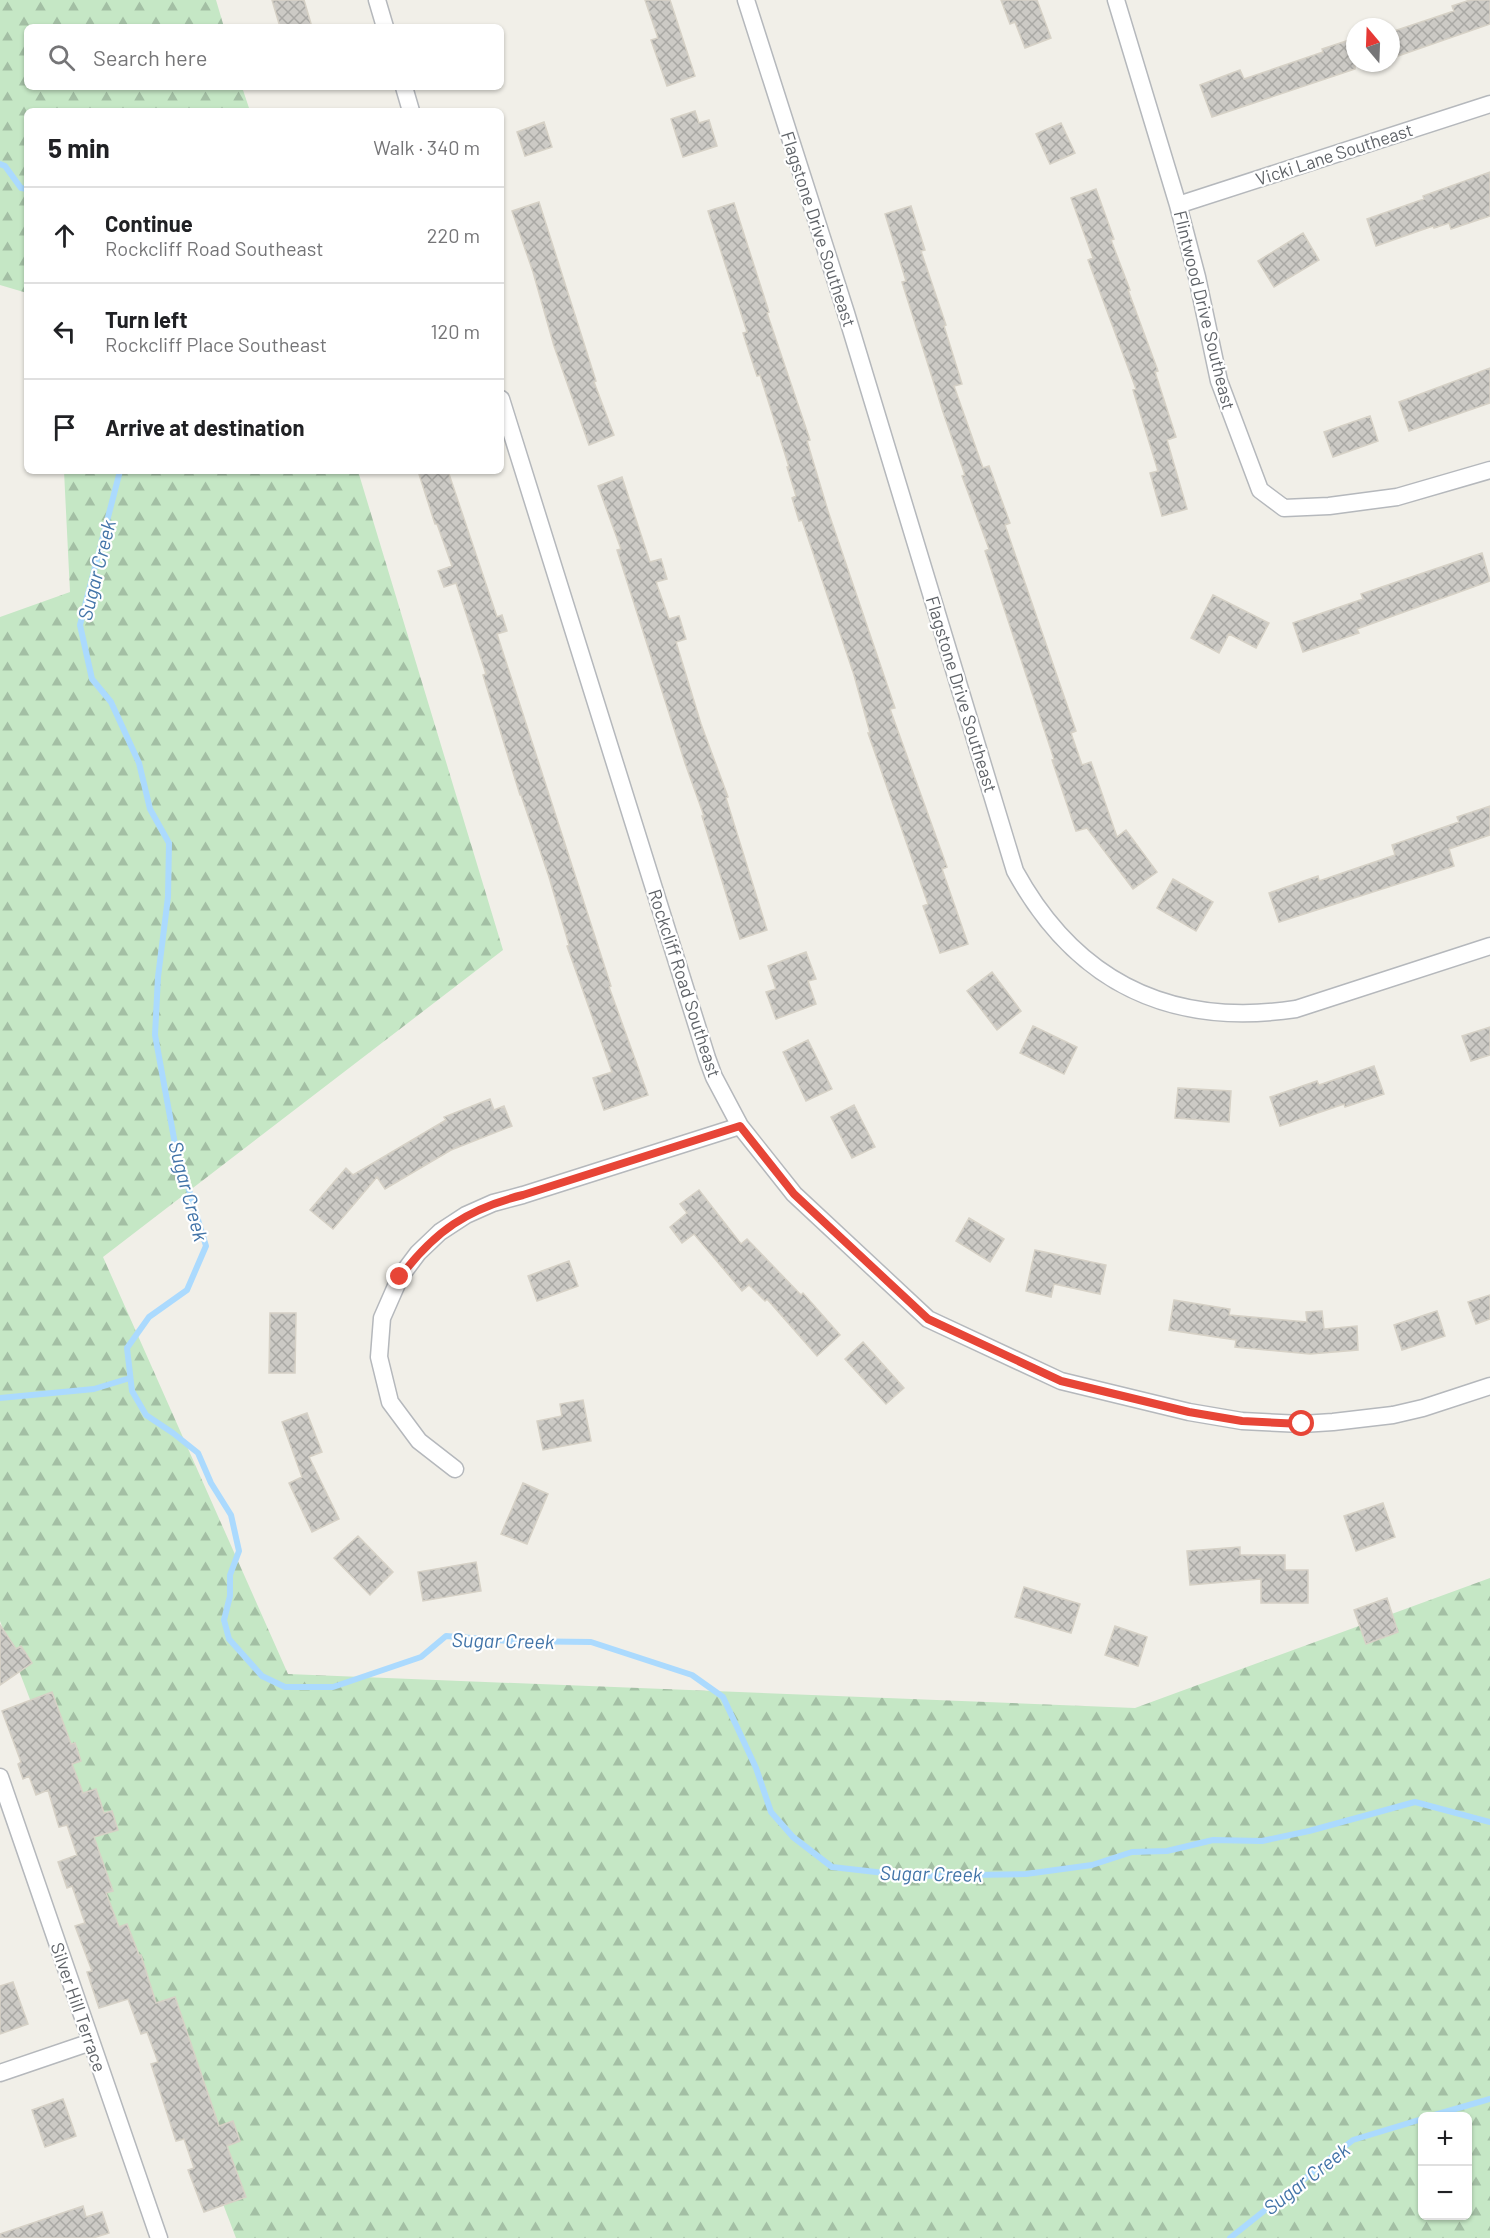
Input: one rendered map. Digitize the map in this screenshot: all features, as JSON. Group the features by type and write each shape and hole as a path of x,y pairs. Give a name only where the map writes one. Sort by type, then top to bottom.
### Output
{"street":[{"path":"377,0 384,24"},
{"name":"Flagstone Drive Southeast","path":"746,0 846,313 1015,871 1031,900 1050,925 1078,953 1119,983 1175,1006 1205,1012 1236,1014 1296,1009 1490,946"},
{"name":"Flintwood Drive Southeast","path":"1116,0 1178,205 1197,277 1219,381 1260,490 1284,508 1329,506 1397,497 1490,470"},
{"path":"405,90 410,108"},
{"name":"Vicki Lane Southeast","path":"1178,205 1490,104"},
{"name":"Rockcliff Road Southeast","path":"504,409 714,1077 740,1126 794,1194 928,1319 1061,1381 1189,1412 1242,1421 1302,1424 1333,1422 1423,1408 1490,1386"},
{"path":"455,1469 419,1441 390,1402 379,1357 382,1318 400,1277 418,1253 440,1232 493,1203 740,1126"},
{"name":"Silver Hill Terrace","path":"0,1777 8,1825 92,2043 159,2238"},
{"path":"0,2073 92,2043"}],"green space":[{"path":"0,0 216,0 223,24 24,24 24,90 243,90 249,108 24,108 24,292 0,285"},
{"path":"64,474 359,474 503,950 103,1257 288,1674 1135,1708 1490,1578 1490,2238 236,2238 0,1621 0,617 70,592"}],"building":[{"path":"272,0 304,0 311,24 279,24"},
{"path":"645,0 670,0 695,76 667,86 651,40 658,38"},
{"path":"1001,0 1037,0 1051,38 1025,48 1015,22 1010,24"},
{"path":"1470,0 1490,0 1490,24 1400,55 1400,29 1454,11 1452,6"},
{"path":"1346,41 1346,72 1212,117 1200,85 1240,70 1244,79 1323,52 1322,49"},
{"path":"695,111 699,123 709,120 717,146 683,157 671,119"},
{"path":"544,122 552,147 525,156 517,132"},
{"path":"1061,123 1075,153 1050,164 1036,134"},
{"path":"1490,172 1490,216 1451,229 1449,223 1434,228 1433,226 1376,246 1367,219"},
{"path":"1096,189 1114,239 1111,240 1130,290 1128,290 1158,371 1155,372 1176,437 1167,440 1187,509 1162,516 1150,473 1158,471 1133,390 1136,389 1088,260 1093,258 1071,198"},
{"path":"539,202 596,381 594,382 614,435 589,445 554,346 533,272 512,211"},
{"path":"734,203 769,312 767,313 810,440 807,441 828,511 895,708 890,709 947,867 942,869 968,944 940,953 923,906 928,904 868,733 870,733 854,675 802,520 799,521 792,498 796,496 787,467 789,467 760,375 757,376 743,333 747,332 708,211"},
{"path":"911,206 925,250 921,251 946,325 944,326 962,384 954,386 983,468 989,466 1010,523 1005,525 1076,731 1071,733 1082,765 1091,762 1117,837 1126,830 1157,872 1133,889 1087,828 1076,831 1052,760 1054,759 985,551 989,549 962,476 965,475 902,282 906,281 885,214"},
{"path":"1303,233 1319,260 1274,287 1258,261"},
{"path":"1490,368 1490,403 1409,431 1399,402"},
{"path":"1370,416 1378,441 1333,457 1324,432"},
{"path":"419,474 449,474 497,617 502,615 507,631 497,634 611,986 609,987 648,1095 604,1110 593,1078 612,1072 567,946 569,945 549,877 520,795 483,675 486,674 456,583 444,587 438,571 452,566 437,524 435,524"},
{"path":"622,477 650,562 661,559 667,579 656,582 669,619 679,616 686,639 676,642 701,724 728,797 726,798 767,930 740,939 702,816 704,816 617,550 621,549 598,486"},
{"path":"1482,553 1490,581 1357,629 1359,633 1303,652 1293,623 1363,599 1361,594"},
{"path":"1213,595 1269,623 1256,648 1229,634 1219,653 1191,638"},
{"path":"1490,806 1490,835 1449,849 1454,866 1279,922 1269,893 1318,876 1319,881 1395,855 1392,845 1459,822 1457,817"},
{"path":"1173,879 1213,902 1196,931 1157,908"},
{"path":"806,952 816,979 808,981 816,1004 776,1019 766,992 776,989 768,966"},
{"path":"992,972 1021,1011 997,1030 967,991"},
{"path":"1033,1026 1077,1047 1064,1074 1020,1053"},
{"path":"1490,1027 1490,1055 1471,1061 1462,1036"},
{"path":"808,1040 832,1089 806,1101 783,1052"},
{"path":"1374,1066 1384,1094 1345,1107 1344,1104 1280,1126 1270,1097 1317,1081 1319,1085"},
{"path":"1178,1088 1231,1091 1229,1122 1175,1118"},
{"path":"490,1099 494,1110 504,1106 512,1126 451,1150 385,1189 377,1177 333,1229 310,1210 346,1168 353,1175 446,1120 444,1117"},
{"path":"854,1105 875,1147 852,1158 831,1117"},
{"path":"699,1190 741,1244 747,1239 801,1295 803,1293 840,1335 817,1356 767,1299 765,1301 749,1285 742,1291 694,1234 682,1243 670,1227 687,1213 680,1204"},
{"path":"969,1218 1004,1239 990,1262 956,1241"},
{"path":"1035,1250 1106,1265 1100,1294 1054,1284 1051,1297 1026,1291"},
{"path":"569,1261 578,1286 537,1301 528,1276"},
{"path":"1490,1295 1490,1319 1476,1324 1468,1302"},
{"path":"1174,1300 1230,1309 1229,1315 1307,1322 1306,1312 1322,1311 1324,1329 1357,1326 1358,1350 1310,1354 1235,1347 1236,1340 1169,1330"},
{"path":"1437,1311 1445,1336 1402,1350 1394,1325"},
{"path":"270,1313 296,1313 295,1373 269,1373"},
{"path":"863,1342 904,1388 886,1404 845,1359"},
{"path":"583,1400 591,1441 543,1450 537,1421 562,1416 560,1404"},
{"path":"307,1413 322,1452 309,1457 339,1519 312,1532 289,1483 302,1477 282,1422"},
{"path":"523,1483 548,1494 527,1544 501,1534"},
{"path":"1383,1503 1395,1537 1356,1551 1344,1516"},
{"path":"358,1536 393,1572 370,1595 334,1558"},
{"path":"1240,1547 1240,1555 1285,1555 1285,1570 1308,1570 1308,1603 1261,1603 1261,1579 1190,1585 1187,1551"},
{"path":"476,1562 481,1591 423,1601 418,1572"},
{"path":"1024,1587 1080,1604 1071,1633 1015,1617"},
{"path":"1387,1598 1398,1632 1366,1644 1354,1610"},
{"path":"0,1625 16,1649 21,1646 32,1663 0,1685"},
{"path":"1115,1626 1147,1637 1138,1666 1105,1655"},
{"path":"52,1692 71,1744 75,1743 81,1761 72,1764 83,1793 96,1789 104,1813 112,1811 118,1830 94,1837 113,1891 106,1893 119,1927 127,1924 139,1955 141,1955 156,2003 175,1997 219,2126 233,2121 240,2141 227,2146 246,2197 204,2212 188,2170 194,2168 184,2139 176,2141 151,2064 158,2062 147,2032 141,2034 128,1999 99,2008 87,1972 92,1971 75,1926 85,1923 72,1886 67,1888 58,1862 77,1855 67,1825 59,1827 48,1790 36,1795 29,1776 23,1779 18,1764 21,1762 2,1711"},
{"path":"13,1982 28,2024 0,2034 0,1986"},
{"path":"63,2099 76,2136 45,2147 32,2110"},
{"path":"83,2206 86,2217 102,2212 109,2233 93,2238 0,2238 0,2234"}],"waterway":[{"name":"Sugar Creek","path":"0,164 5,166 21,188 24,188"},
{"name":"Sugar Creek","path":"119,474 80,625 92,679 111,702 139,763 150,809 169,843 168,897 158,977 155,1035 175,1144 206,1246 187,1290 149,1317 127,1348 132,1391 146,1415 198,1453 211,1483 231,1515 239,1551 230,1575 230,1596 224,1620 229,1639 262,1676 285,1687 333,1687 421,1657 446,1636 509,1641 591,1642 692,1675 723,1697 756,1768 771,1812 793,1837 832,1867 911,1876 1026,1874 1092,1865 1132,1852 1167,1851 1213,1840 1262,1841 1309,1831 1415,1802 1490,1822"},
{"path":"0,1398 94,1389 130,1378"},
{"name":"Sugar Creek","path":"1445,2112 1490,2099"},
{"name":"Sugar Creek","path":"1230,2238 1353,2140 1418,2120"}],"route":[{"path":"400,1277 418,1253 440,1232 466,1215 493,1203 740,1126 794,1194 928,1319 1061,1381 1189,1412 1242,1421 1302,1424"}]}
